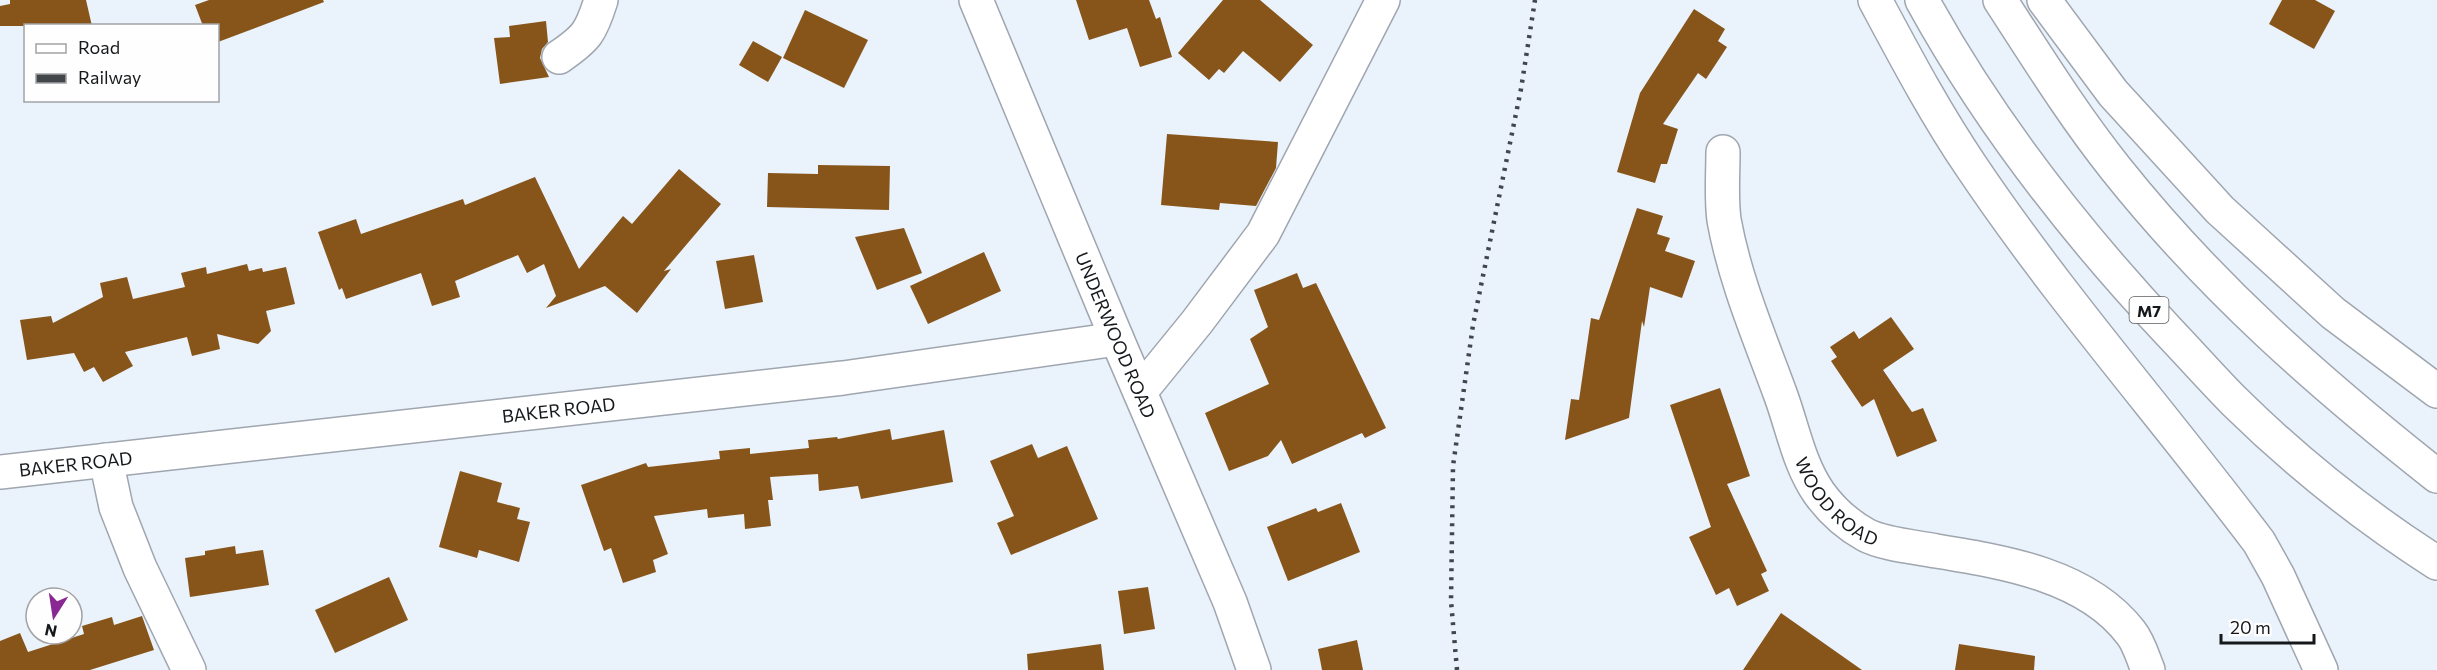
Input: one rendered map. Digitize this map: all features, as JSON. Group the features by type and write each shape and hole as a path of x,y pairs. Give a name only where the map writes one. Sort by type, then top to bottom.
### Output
{"main road":[{"path":"559,57 587,35 602,0"},
{"name":"UNDERWOOD ROAD","path":"976,0 1117,339 1230,602 1254,670"},
{"path":"1140,392 1197,322 1263,234 1383,0"},
{"path":"1875,0 1925,93 1970,165 2037,258 2259,542 2278,576 2321,670"},
{"name":"M7","path":"1922,0 1944,39 2027,165 2127,287 2235,402 2317,476 2437,563"},
{"path":"2000,0 2046,72 2115,168 2195,260 2277,342 2357,413 2437,476"},
{"path":"2044,0 2114,93 2220,210 2333,313 2437,391"},
{"name":"WOOD ROAD","path":"1723,152 1724,216 1738,279 1780,394 1799,454 1818,492 1838,517 1868,536 2036,573 2081,590 2111,610 2133,635 2148,670"},
{"name":"BAKER ROAD","path":"0,472 843,378 1117,339"},
{"path":"106,460 116,507 140,568 189,670"}],"building":[{"path":"10,0 86,0 92,24 0,26 0,6 10,4"},
{"path":"209,0 323,0 324,2 219,42 219,24 202,24 195,5"},
{"path":"1076,0 1149,0 1156,19 1160,17 1172,57 1140,67 1127,28 1089,40"},
{"path":"1223,0 1260,0 1313,45 1280,82 1243,51 1224,73 1219,69 1209,80 1178,53"},
{"path":"2282,0 2315,0 2335,11 2314,49 2269,24"},
{"path":"1694,9 1725,29 1718,41 1727,47 1706,79 1698,73 1663,124 1678,129 1667,164 1661,164 1655,183 1617,172 1640,93"},
{"path":"805,10 868,40 844,88 783,58"},
{"path":"546,21 548,42 542,49 540,58 549,77 500,84 494,38 510,37 509,26"},
{"path":"753,41 782,57 768,82 739,65"},
{"path":"1167,134 1278,142 1276,168 1256,206 1220,203 1219,210 1161,205"},
{"path":"818,165 890,166 889,210 767,207 768,173 818,174"},
{"path":"679,169 721,204 664,271 671,269 637,313 605,286 546,308 556,296 544,264 527,273 518,255 455,281 460,297 432,306 421,273 346,299 342,288 339,290 318,232 356,219 361,234 463,199 465,205 535,177 579,269 623,216 632,224"},
{"path":"1637,208 1663,216 1657,234 1670,238 1665,251 1695,261 1682,298 1650,287 1644,327 1642,321 1629,418 1565,440 1571,399 1579,400 1591,318 1599,320"},
{"path":"904,228 922,273 877,290 855,237"},
{"path":"984,252 1001,291 928,324 910,286"},
{"path":"754,255 763,302 725,309 716,261"},
{"path":"247,264 249,271 262,268 263,272 286,267 295,304 266,311 271,331 258,344 217,334 220,349 192,356 187,337 125,352 133,366 103,382 94,367 84,372 74,353 27,360 20,320 51,316 53,323 103,297 100,283 127,277 133,299 185,287 181,273 206,267 207,274"},
{"path":"1297,273 1303,288 1316,283 1386,428 1365,438 1362,433 1292,464 1281,440 1268,456 1229,471 1205,413 1269,384 1250,339 1268,327 1254,290"},
{"path":"1891,317 1914,349 1883,370 1912,412 1923,408 1937,441 1897,457 1874,399 1862,407 1831,361 1837,357 1830,347 1854,331 1859,339"},
{"path":"1720,388 1750,476 1727,484 1767,571 1761,574 1769,591 1737,606 1729,588 1716,595 1689,537 1711,527 1670,405"},
{"path":"890,429 892,440 944,430 953,482 861,499 858,486 819,491 818,474 770,477 773,500 768,500 771,526 745,529 744,514 708,518 707,509 654,516 668,554 653,560 656,572 623,583 611,548 604,551 581,485 646,463 648,467 720,459 719,451 750,448 750,454 809,448 808,440 837,437 838,439"},
{"path":"1032,444 1038,458 1067,446 1098,519 1011,555 997,523 1014,516 990,461"},
{"path":"460,471 502,483 497,502 520,508 517,519 530,522 519,562 479,550 477,558 439,547"},
{"path":"1341,503 1360,552 1288,581 1267,527 1316,508 1318,512"},
{"path":"235,546 236,554 263,550 269,585 190,597 185,558 205,555 205,551"},
{"path":"389,577 408,620 335,653 315,610"},
{"path":"1148,587 1155,629 1124,634 1118,591"},
{"path":"1781,613 1862,670 1743,670"},
{"path":"142,616 154,650 90,670 0,670 0,641 20,633 28,652 47,646 84,646 84,625 112,617 114,625"},
{"path":"1357,640 1363,670 1322,670 1318,649"},
{"path":"1101,644 1104,670 1028,670 1027,654"},
{"path":"1959,644 2035,656 2034,670 1955,670"}],"railway":[{"path":"1457,670 1451,601 1453,466 1473,325 1521,89 1535,0"}]}
